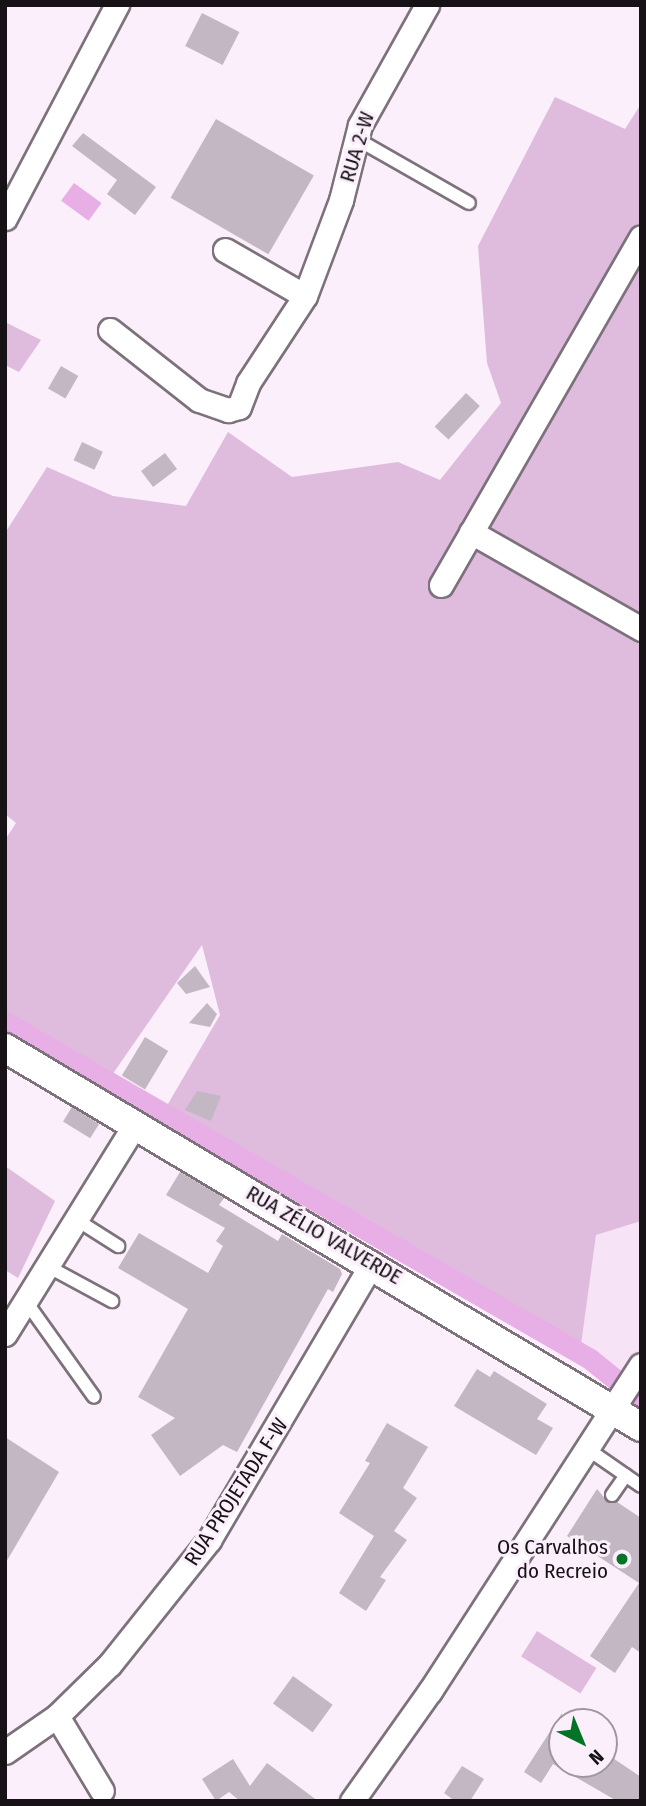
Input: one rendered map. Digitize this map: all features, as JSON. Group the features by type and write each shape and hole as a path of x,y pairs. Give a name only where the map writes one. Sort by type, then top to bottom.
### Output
{"street":[{"path":"5,218 117,5"},
{"name":"RUA 2-W","path":"110,330 199,400 228,410 239,407 248,383 305,296 341,200 355,138 368,107 427,5"},
{"path":"441,585 641,237"},
{"path":"225,250 305,296"},
{"path":"471,532 641,629"},
{"name":"RUA ZÉLIO VALVERDE","path":"5,1048 616,1408 641,1427"},
{"path":"5,1334 27,1303 135,1124"},
{"name":"RUA PROJETADA F-W","path":"5,1752 57,1716 110,1664 209,1540 372,1263"},
{"path":"352,1801 589,1450 641,1365"},
{"path":"57,1716 102,1791"}],"lane":[{"path":"355,138 469,203"},
{"path":"77,1220 118,1246"},
{"path":"48,1267 113,1301"},
{"path":"27,1303 94,1397"},
{"path":"589,1450 641,1486"},
{"path":"612,1495 626,1475"}],"shaded area":[{"path":"555,97 625,129 641,104 641,1221 596,1235 581,1345 165,1109 220,1015 202,945 103,1088 5,1033 5,840 16,823 5,814 5,533 47,467 113,496 186,506 228,432 292,477 398,462 440,480 501,403 487,363 478,246"},
{"path":"74,183 102,203 89,221 61,201"},
{"path":"5,322 41,340 19,372 5,365"},
{"path":"5,1166 55,1201 18,1278 5,1270"},
{"path":"641,1221 641,1392 581,1345 596,1235"},
{"path":"537,1631 596,1668 580,1694 521,1656"}],"building":[{"path":"202,13 239,32 223,65 185,46"},
{"path":"216,119 314,175 268,254 170,198"},
{"path":"83,133 156,187 135,215 107,194 117,180 72,146"},
{"path":"61,366 78,376 65,399 48,389"},
{"path":"466,393 480,406 449,440 435,427"},
{"path":"82,442 103,452 94,470 74,460"},
{"path":"165,453 177,469 153,487 141,471"},
{"path":"195,966 210,987 186,994 177,983"},
{"path":"207,1003 217,1014 210,1027 189,1023"},
{"path":"145,1037 168,1051 145,1089 122,1076"},
{"path":"197,1091 221,1096 211,1121 185,1110"},
{"path":"72,1107 99,1124 90,1138 63,1121"},
{"path":"180,1172 224,1198 219,1205 278,1241 282,1234 340,1269 342,1274 333,1292 328,1289 237,1452 223,1445 180,1476 151,1435 175,1418 138,1397 188,1309 118,1268 139,1233 208,1273 223,1246 216,1241 225,1228 166,1195"},
{"path":"477,1369 490,1377 494,1371 547,1404 537,1419 553,1428 536,1455 454,1406"},
{"path":"387,1423 428,1447 403,1488 417,1498 394,1531 407,1540 380,1577 386,1580 366,1611 339,1593 374,1536 339,1513 370,1463 365,1461"},
{"path":"5,1437 59,1472 5,1564"},
{"name":"Os Carvalhos do Recreio","path":"597,1489 608,1502 617,1502 641,1518 641,1653 632,1647 615,1673 590,1656 639,1583 567,1536"},
{"path":"293,1676 333,1705 313,1732 273,1704"},
{"path":"548,1735 548,1772 541,1783 524,1772"},
{"path":"233,1759 250,1786 267,1763 318,1801 240,1801 229,1792 216,1801 202,1779"},
{"path":"618,1761 641,1777 641,1801 617,1801 577,1778 618,1778"},
{"path":"462,1766 484,1779 470,1801 455,1801 444,1793"}],"waterway":[{"path":"5,1022 590,1359 641,1400"}],"place":[{"name":"Os Carvalhos do Recreio","path":"622,1559"}]}
